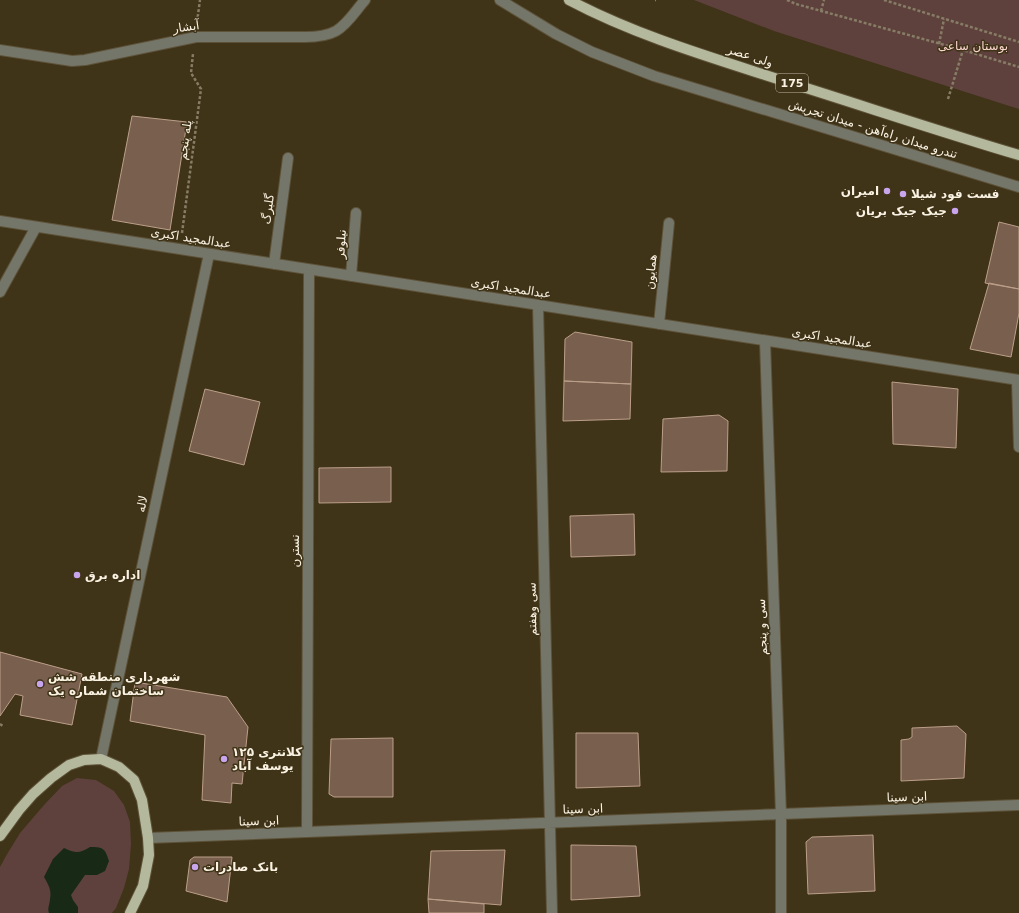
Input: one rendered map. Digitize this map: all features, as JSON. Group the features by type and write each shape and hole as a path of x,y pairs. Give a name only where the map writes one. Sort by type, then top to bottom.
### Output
{"main road":[{"name":"ولی عصر","path":"569,0 592,12 701,54 1019,155"},
{"path":"0,836 33,794 69,765 84,760 100,759 119,767 134,780 142,800 148,838 149,855 143,886 130,913"}],"street":[{"name":"آبشار","path":"0,50 72,61 85,60 196,37 305,38 322,36 336,31 346,23 364,0"},
{"name":"تندرو میدان راه‌آهن - میدان تجریش","path":"500,0 556,34 592,52 640,71 1019,187"},
{"name":"گلبرگ","path":"274,264 288,158"},
{"name":"نیلوفر","path":"351,276 356,213"},
{"name":"عبدالمجید اکبری","path":"0,221 1018,380"},
{"name":"همایون","path":"659,324 669,223"},
{"path":"0,292 36,227"},
{"name":"لاله","path":"100,759 209,254"},
{"name":"نسترن","path":"307,832 309,270"},
{"name":"سی وهفتم","path":"538,305 552,913"},
{"name":"سی و پنجم","path":"765,341 781,815 781,913"},
{"path":"1018,380 1019,447"},
{"name":"ابن سینا","path":"148,838 1019,806"}],"path":[{"name":"پله پنجم","path":"180,249 201,89 191,73 200,0"},
{"path":"787,0 796,4 1019,67"},
{"path":"821,11 824,0"},
{"path":"884,0 1019,42"},
{"path":"939,44 944,19"},
{"path":"948,98 963,50"},
{"path":"0,724 4,726"}],"green space":[{"name":"بوستان ساعی","path":"694,0 1019,0 1019,109 774,31"},
{"path":"77,778 96,780 114,791 124,805 130,822 131,844 129,869 124,888 116,908 112,913 0,913 0,867 6,856 20,833 44,805 62,786"}],"shaded area":[{"path":"90,847 98,847 105,851 109,861 105,871 97,875 85,875 71,895 78,907 78,913 49,913 50,893 44,877 53,859 64,848 77,852 83,851"}],"building":[{"path":"132,116 187,122 170,230 112,220"},
{"path":"999,222 1019,227 1019,289 985,283"},
{"path":"989,283 1019,289 1019,313 1011,357 970,349"},
{"path":"575,332 632,342 631,384 564,381 565,339"},
{"path":"564,381 631,384 630,419 563,421"},
{"path":"892,382 958,389 956,448 893,444"},
{"path":"205,389 260,402 244,465 189,451"},
{"path":"719,415 728,421 727,471 661,472 663,419"},
{"path":"391,467 391,502 319,503 319,468"},
{"path":"634,514 635,555 571,557 570,516"},
{"name":"شهرداری منطقه شش ساختمان شماره یک","path":"0,652 82,674 72,725 20,715 23,696 15,694 0,716"},
{"name":"کلانتری ۱۲۵ یوسف آباد","path":"135,682 227,697 248,727 242,784 232,783 231,803 202,800 205,735 130,721"},
{"path":"957,726 966,734 964,778 901,781 901,740 912,737 912,728"},
{"path":"576,733 638,733 640,786 576,788"},
{"path":"393,738 393,797 334,797 329,794 331,739"},
{"path":"873,835 875,891 808,894 806,842 812,837"},
{"path":"571,845 636,846 640,896 571,900"},
{"path":"505,850 501,905 428,899 431,851"},
{"path":"194,857 232,857 227,902 186,891 190,860"},
{"path":"428,899 484,904 484,913 429,913"}],"place":[{"name":"امیران","path":"887,191"},
{"name":"فست فود شیلا","path":"903,194"},
{"name":"جیک جیک بریان","path":"955,211"},
{"name":"اداره برق","path":"77,575"},
{"name":"شهرداری منطقه شش ساختمان شماره یک","path":"40,684"},
{"name":"کلانتری ۱۲۵ یوسف آباد","path":"224,759"},
{"name":"بانک صادرات","path":"195,867"}]}
